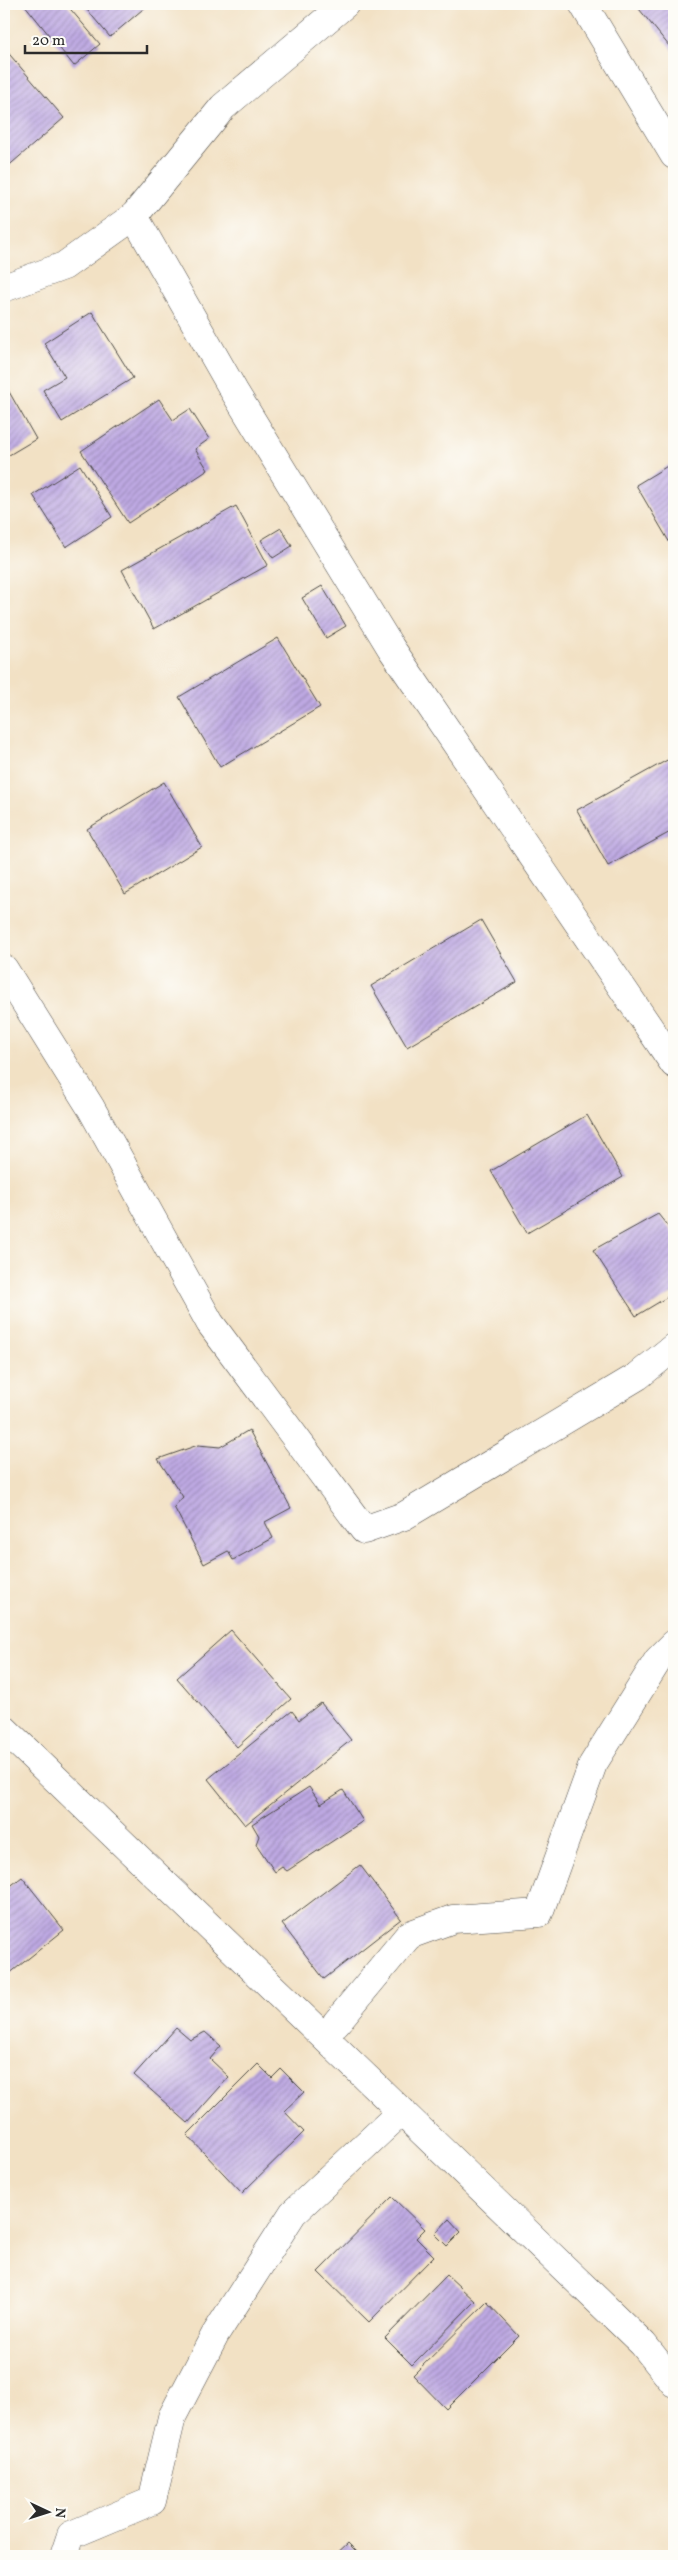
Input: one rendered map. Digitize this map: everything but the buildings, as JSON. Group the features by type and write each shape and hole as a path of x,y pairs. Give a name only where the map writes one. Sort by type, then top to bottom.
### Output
{"street":[{"path":"4,288 64,266 134,216 223,107 345,4"},
{"path":"583,4 674,155"},
{"path":"134,216 234,391 391,648 674,1064"},
{"path":"4,969 91,1108 210,1323 364,1530 404,1516 638,1376 674,1347"},
{"path":"336,2023 409,1935 453,1919 539,1913 593,1764 658,1660 674,1644"},
{"path":"4,1729 643,2344 674,2383"},
{"path":"64,2556 71,2535 152,2501 172,2417 215,2335 294,2213 402,2111"}]}
